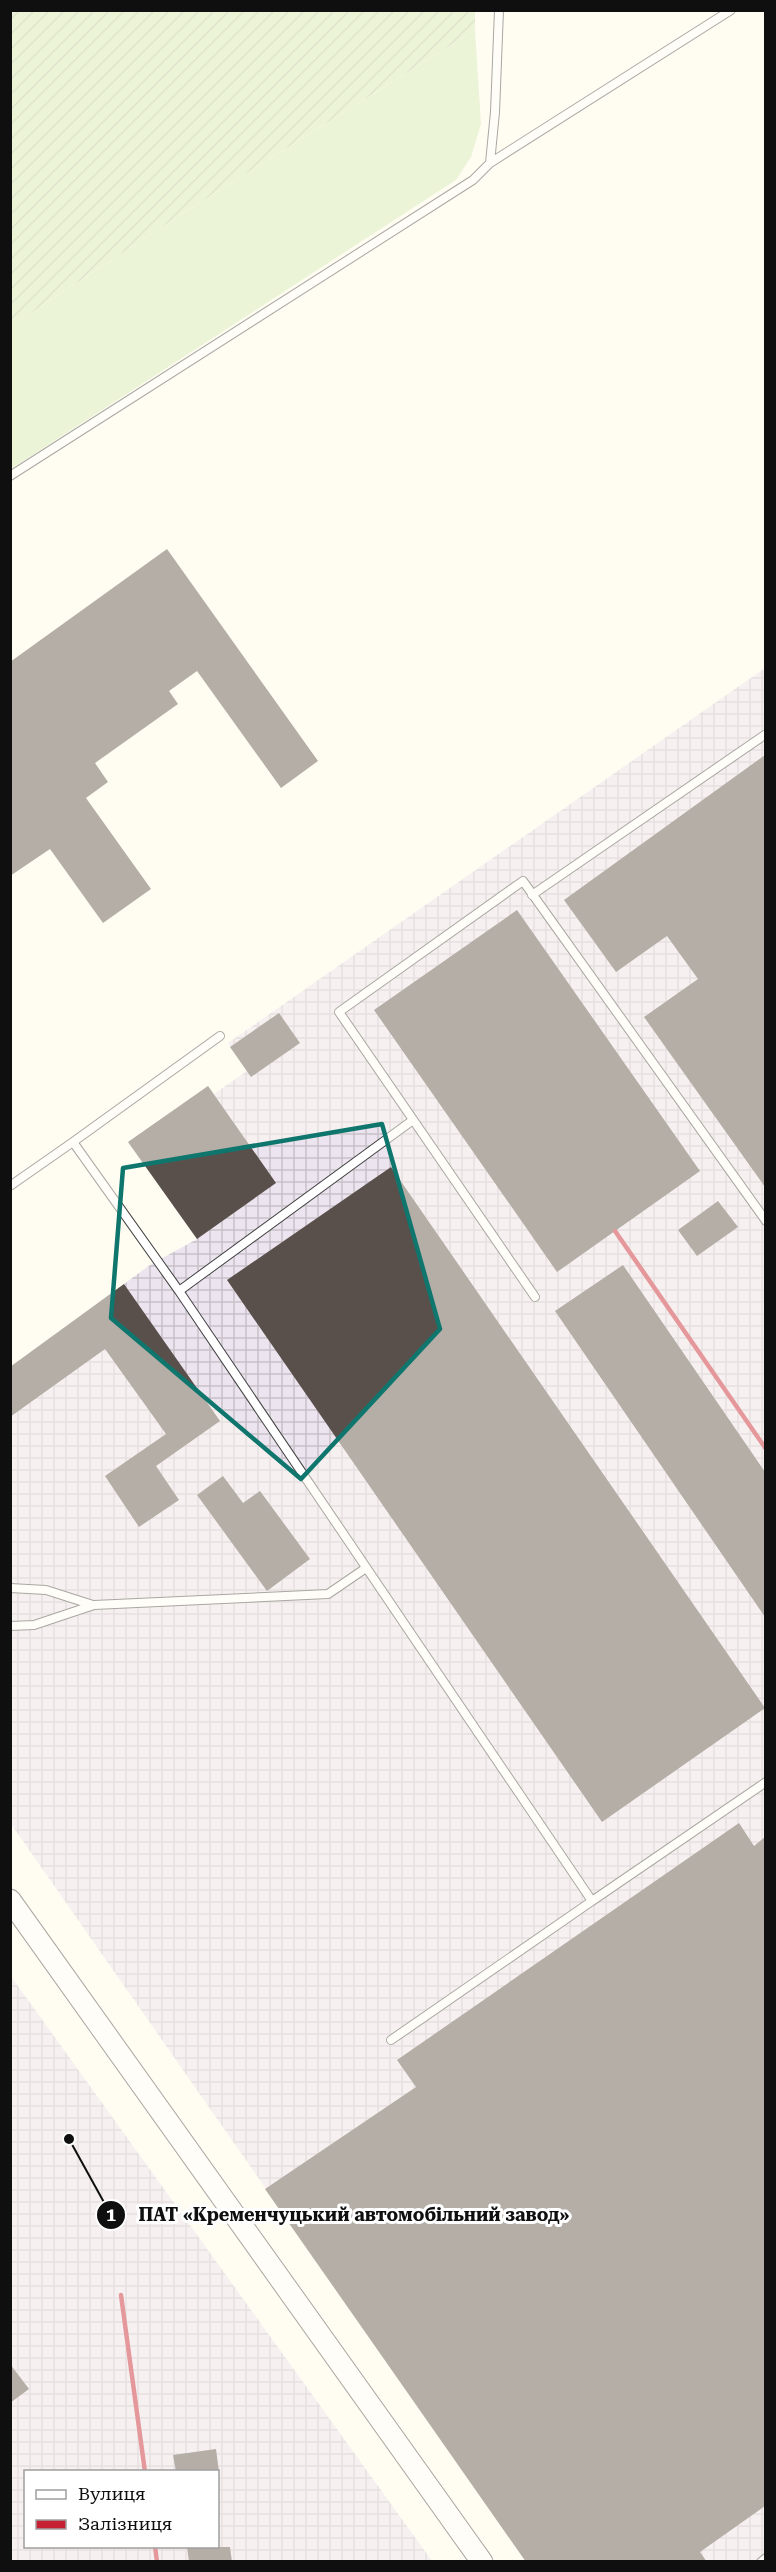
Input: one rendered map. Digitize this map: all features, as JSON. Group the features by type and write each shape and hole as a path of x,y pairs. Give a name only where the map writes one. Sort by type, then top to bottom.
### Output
{"street":[{"path":"10,1900 482,2562"}],"lane":[{"path":"490,163 500,10"},
{"path":"10,477 472,180 490,163 731,10"},
{"path":"532,895 765,734"},
{"path":"535,1296 339,1012 523,881 765,1221"},
{"path":"10,1186 220,1036"},
{"path":"179,1291 413,1120"},
{"path":"73,1142 179,1291 592,1902"},
{"path":"10,1626 34,1625 94,1605 328,1594 366,1568"},
{"path":"10,1588 46,1590 94,1605"},
{"path":"390,2040 765,1782"},
{"path":"761,2562 765,2558"}],"highlighted area":[{"path":"382,1124 440,1329 301,1479 111,1318 123,1168"}],"shaded area":[{"path":"765,668 765,2561 526,2561 11,1824 10,1367 150,1265 197,1239 128,1142 208,1086 214,1094 247,1071 228,1043"},
{"path":"10,1975 432,2561 11,2561"}],"green space":[{"path":"11,10 475,10 475,30 180,215 11,326"},
{"path":"475,30 481,124 471,157 456,180 11,469 11,326 180,215"}],"building":[{"path":"167,549 318,761 281,788 197,671 169,691 178,704 95,763 108,782 86,798 151,889 103,923 50,849 10,876 10,662"},
{"path":"765,755 765,1187 644,1017 698,979 667,936 616,972 564,900"},
{"path":"517,910 700,1171 557,1272 374,1010"},
{"path":"279,1013 300,1043 251,1077 230,1047"},
{"path":"208,1086 276,1183 197,1239 128,1142"},
{"path":"391,1167 765,1708 602,1822 227,1280"},
{"path":"718,1201 738,1227 697,1256 678,1230"},
{"path":"623,1265 765,1472 765,1617 555,1311"},
{"path":"124,1284 220,1421 156,1466 179,1500 139,1527 105,1476 166,1434 105,1349 10,1417 10,1367"},
{"path":"223,1476 243,1503 260,1491 310,1559 267,1591 197,1495"},
{"path":"739,1823 754,1846 765,1837 765,2506 700,2552 707,2562 526,2562 265,2189 416,2087 397,2060"},
{"path":"10,2364 29,2389 10,2403"},
{"path":"216,2449 219,2470 176,2470 173,2455"},
{"path":"230,2547 232,2562 189,2562 187,2548"}],"railway":[{"path":"615,1231 766,1449"},
{"path":"121,2295 145,2470"},
{"path":"155,2548 157,2562"}],"place":[{"name":"ПАТ «Кременчуцький автомобiльний завод»","path":"69,2139"}]}
